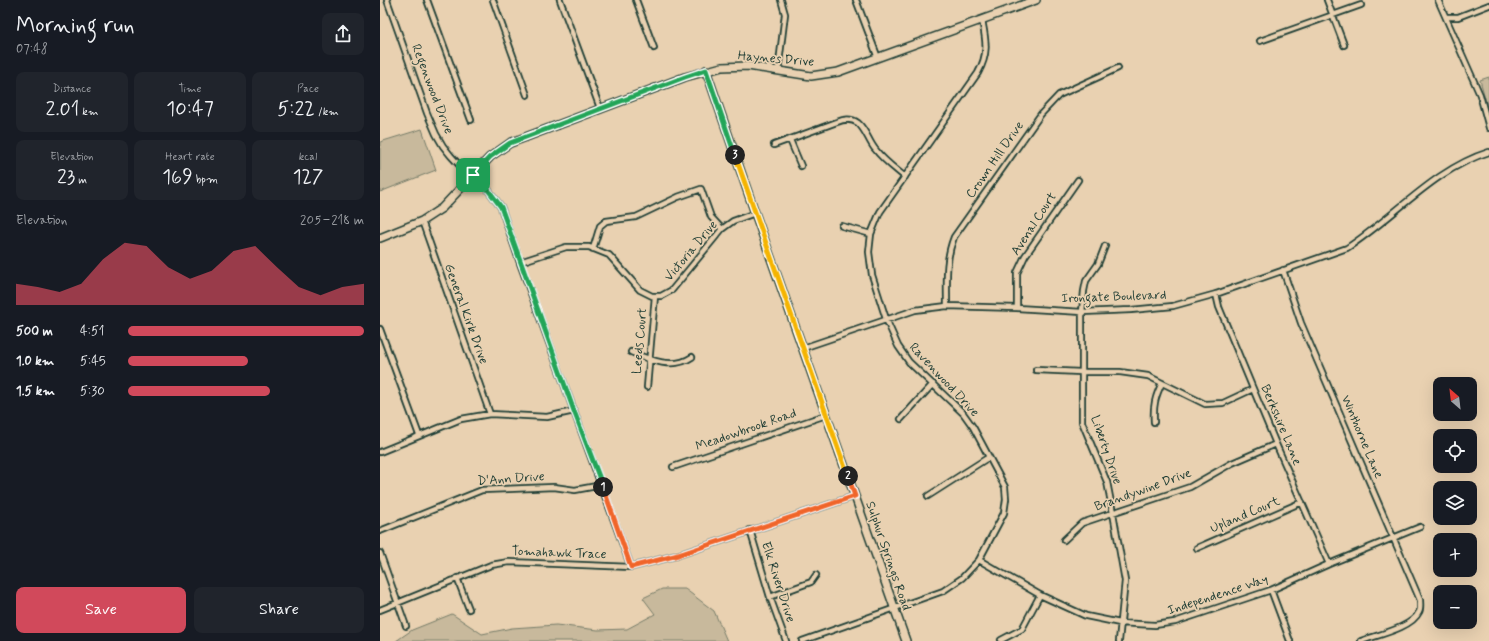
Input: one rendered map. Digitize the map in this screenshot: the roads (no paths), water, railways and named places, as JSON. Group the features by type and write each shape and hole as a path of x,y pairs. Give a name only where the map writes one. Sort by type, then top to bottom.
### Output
{"street":[{"name":"Regenwood Drive","path":"387,0 427,113 442,146 463,169 473,175 486,187 501,207 631,567"},
{"path":"427,0 471,120"},
{"path":"493,0 528,96"},
{"path":"560,0 600,108"},
{"path":"636,0 654,48"},
{"path":"778,71 785,14 781,0"},
{"path":"856,0 878,58"},
{"name":"Haynes Drive","path":"380,238 422,221 442,208 490,157 510,143 685,77 706,70 722,67 748,66 811,76 838,72 1036,0"},
{"path":"1328,0 1344,45"},
{"path":"1438,0 1480,95 1489,128"},
{"path":"1260,41 1361,5"},
{"path":"1446,16 1458,17 1489,5"},
{"name":"Ravenwood Drive","path":"802,641 943,591 962,578 979,560 1004,513 1006,499 1005,487 973,427 963,413 909,362 898,346 886,319 872,275 869,252 871,234 880,212 983,63 986,52 986,42 982,20"},
{"name":"Crown Hill Drive","path":"947,306 947,261 954,237 1041,114 1059,96 1118,68"},
{"name":"Sulphur Springs Road","path":"706,70 906,641"},
{"path":"774,145 844,119 852,120 858,123 874,148 885,161 905,177"},
{"path":"790,140 800,166"},
{"name":"Irongate Boulevard","path":"803,348 915,310 947,306 1082,312 1131,310 1173,306 1216,294 1347,248 1449,170 1475,156 1489,152"},
{"name":"Avenal Court","path":"1017,308 1017,273 1025,256 1078,180"},
{"path":"593,249 600,226 606,221 636,217 678,197 701,189 711,217 722,229"},
{"name":"Victoria Drive","path":"655,296 661,296 672,290 722,229 733,221 755,213"},
{"name":"General Kirk Drive","path":"422,221 490,414"},
{"path":"842,226 871,234"},
{"name":"Liberty Drive","path":"1105,246 1098,264 1086,281 1082,312 1082,422 1107,482 1125,581 1120,623 1120,641"},
{"path":"520,262 566,247 589,247 609,255 640,290 655,296"},
{"name":"Winthorne Lane","path":"1283,270 1301,323 1420,600 1420,611 1413,621 1361,641"},
{"name":"Berkshire Lane","path":"1216,294 1276,444 1329,564"},
{"name":"Leeds Court","path":"647,387 655,296"},
{"path":"380,329 419,435"},
{"path":"631,352 649,359 677,364 692,357"},
{"path":"1036,370 1120,372 1148,376 1205,404 1223,403 1253,389"},
{"path":"1154,422 1154,406 1157,392 1162,383"},
{"path":"901,419 933,384"},
{"path":"380,452 461,419 490,414 547,417 574,411"},
{"name":"Meadowbrook Road","path":"673,467 826,415"},
{"name":"Brandywine Drive","path":"1064,540 1082,523 1190,487 1232,464 1276,444"},
{"path":"928,496 989,457"},
{"name":"D'Ann Drive","path":"380,531 482,490 554,487 575,490 602,485"},
{"name":"Tomahawk Trace","path":"380,610 491,565 509,562 631,567 678,555 855,496"},
{"name":"Upland Court","path":"1198,548 1302,502"},
{"name":"Independence Way","path":"979,560 1040,595 1086,616 1120,623 1155,625 1176,622 1271,590 1329,564 1420,527"},
{"name":"Elk River Drive","path":"750,530 770,597 786,641"},
{"path":"380,553 406,626"},
{"path":"770,597 811,582 816,575"},
{"path":"457,578 469,609"},
{"path":"1271,590 1290,641"},
{"path":"1001,640 1022,629 1040,595"}]}
